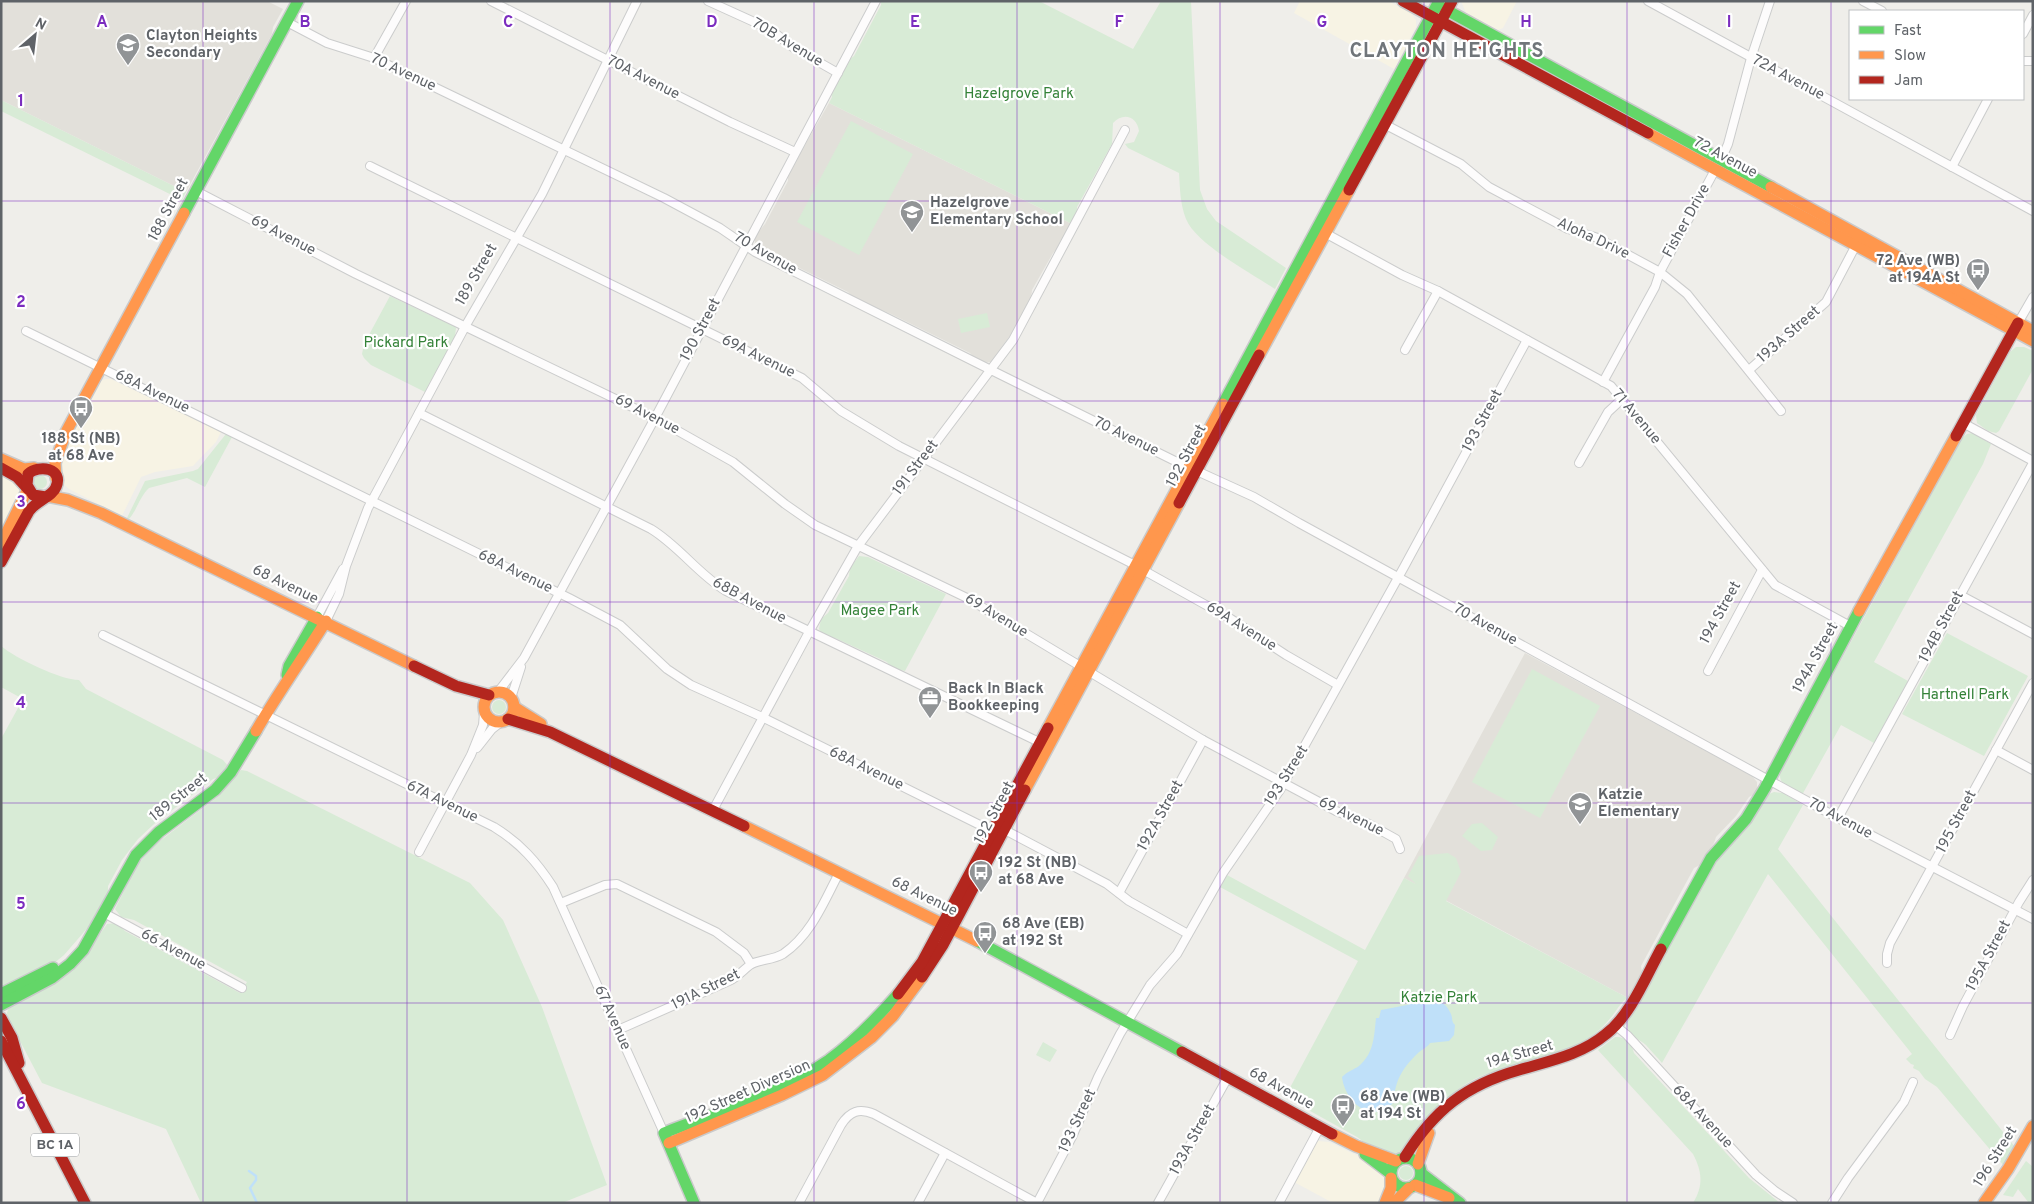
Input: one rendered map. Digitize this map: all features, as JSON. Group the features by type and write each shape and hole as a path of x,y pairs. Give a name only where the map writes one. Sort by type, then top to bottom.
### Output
{"street":[{"name":"188 Street","path":"57,479 55,463 66,432 298,1"},
{"path":"374,58 406,1"},
{"name":"70A Avenue","path":"491,1 730,122 795,152"},
{"name":"189 Street","path":"1,1005 42,984 70,964 87,945 91,934 136,856 159,832 200,802 227,778 284,684 289,666 321,619 338,577 346,566 362,520 371,501 466,325 542,194 637,1"},
{"name":"70B Avenue","path":"708,1 763,26 794,48 838,73"},
{"name":"190 Street","path":"493,693 524,658 655,418 876,1"},
{"name":"72 Avenue","path":"1403,1 1617,116 1725,168 1787,203 1808,207 2015,327 2033,341"},
{"name":"72A Avenue","path":"1648,1 2033,211"},
{"path":"1718,165 1728,144 1751,58 1770,1"},
{"path":"1863,1 1880,10"},
{"name":"72 Avenue","path":"1441,4 1856,245 2015,327 2033,331"},
{"name":"192 Street","path":"1192,469 1386,125 1441,4"},
{"path":"2024,32 2033,15"},
{"name":"192 Street","path":"997,830 1043,755 1044,745 1082,670 1435,18"},
{"name":"70 Avenue","path":"287,22 327,43 374,58 564,149 698,216 720,228 755,252 1192,469 1254,497 1769,781 2033,920"},
{"path":"1952,167 1987,100"},
{"name":"Aloha Drive","path":"1386,125 1461,164 1489,187 1568,228 1595,237 1660,272 1687,294 1782,411"},
{"name":"191 Street","path":"712,810 858,546 991,370 1022,324 1126,130"},
{"name":"Fisher Drive","path":"1603,382 1718,165"},
{"name":"69A Avenue","path":"370,166 802,378 841,411 923,459 1139,567 1231,619 1291,659 1338,685"},
{"name":"69 Avenue","path":"196,191 356,274 466,325 655,418 733,462 785,504 815,525 984,607 1203,740 1336,811 1369,824 1396,839 1400,849"},
{"name":"71 Avenue","path":"1325,233 1402,275 1438,291 1611,386 1762,570 1780,589 1850,626"},
{"name":"193A Street","path":"1749,370 1826,302 1856,245"},
{"path":"1405,350 1438,291"},
{"name":"194A Street","path":"1616,1026 1628,1009 1711,858 1746,819 1769,781 1850,626 2033,297"},
{"name":"68A Avenue","path":"26,331 559,593 620,625 667,669 691,685 762,717 1101,880 1129,901 1188,934"},
{"name":"193 Street","path":"1037,1203 1070,1142 1107,1059 1127,1022 1145,992 1178,954 1223,872 1284,782 1527,340"},
{"path":"1579,463 1608,412 1622,399"},
{"name":"68B Avenue","path":"419,413 606,505 669,540 714,584 809,632 947,696 1039,742"},
{"path":"1963,423 2033,462"},
{"name":"188 Street","path":"35,468 45,459 66,432"},
{"path":"1,460 24,469 48,468 57,479 55,489 36,502 28,512 1,562"},
{"name":"194B Street","path":"1838,818 2033,462"},
{"path":"1,468 17,477 36,496 46,496"},
{"path":"1,544 28,489 27,476 35,468"},
{"name":"68 Avenue","path":"57,479 68,492 102,513 456,686 484,710"},
{"name":"68 Avenue","path":"46,496 65,498 82,507 102,513"},
{"name":"192 Street","path":"947,925 997,830 1039,742 1084,669 1127,581 1139,567"},
{"name":"194 Street","path":"1708,671 1762,570"},
{"path":"1960,595 2033,634"},
{"name":"67A Avenue","path":"103,635 500,831 535,859 561,903"},
{"name":"190 Street","path":"513,703 524,658"},
{"name":"195 Street","path":"1887,963 1890,943 2033,682"},
{"name":"68 Avenue","path":"456,686 493,693"},
{"path":"419,852 471,755 483,725 484,701 493,693 505,693 513,703 513,713 505,721 492,729 471,755"},
{"name":"68 Avenue","path":"513,703 550,732"},
{"path":"484,710 490,720 505,721"},
{"name":"68 Avenue","path":"505,721 550,732 840,872 947,925 1356,1146 1400,1159"},
{"name":"192A Street","path":"1119,893 1203,740"},
{"path":"1996,750 2033,770"},
{"name":"191A Street","path":"618,1030 729,981 743,973 751,964 775,957 795,943 814,921 840,872"},
{"name":"195A Street","path":"1950,1035 1963,1006 2014,910 2033,880"},
{"path":"561,903 605,885 617,884 716,932 741,951 751,964"},
{"name":"67 Avenue","path":"561,903 667,1138"},
{"name":"66 Avenue","path":"104,913 242,988"},
{"name":"192 Street Diversion","path":"667,1138 812,1070 842,1050 864,1032 891,1004 947,925"},
{"name":"189 Street","path":"1,994 48,971 66,959 91,934"},
{"path":"1,1018 7,1039"},
{"name":"68A Avenue","path":"1616,1026 1627,1035 1756,1175 1793,1203"},
{"name":"194 Street","path":"1400,1159 1436,1117 1452,1101 1470,1088 1492,1078 1573,1054 1600,1040 1616,1026"},
{"name":"BC 1A","path":"7,1039 25,1087 85,1203"},
{"name":"193A Street","path":"1158,1203 1228,1077"},
{"path":"1832,1203 1904,1102 1909,1094 1912,1082"},
{"path":"799,1203 841,1125 847,1116 856,1110 874,1114 1037,1203"},
{"name":"194 Street","path":"1420,1168 1436,1117"},
{"name":"196 Street","path":"1984,1203 2008,1169 2033,1126"},
{"path":"1279,1203 1320,1127"},
{"path":"667,1138 694,1203"},
{"name":"68 Avenue","path":"1356,1146 1391,1175"},
{"path":"918,1203 945,1152"},
{"path":"1385,1203 1391,1188 1391,1175 1400,1159 1412,1159 1458,1201"},
{"path":"1394,1203 1420,1178 1420,1168"},
{"path":"1391,1175 1399,1187 1412,1186 1458,1201"}],"shaded area":[{"name":"Clayton Heights Secondary","path":"1,1 267,1 283,9 273,27 272,34 186,192 1,100"},
{"path":"1300,1 1388,1 1411,13 1416,20 1416,27 1394,69 1294,13"},
{"path":"1461,1 1517,1 1503,28 1498,30 1466,13"},
{"name":"Hazelgrove Elementary School","path":"829,103 1072,224 1032,290 1031,299 1012,333 991,362 983,363 975,359 970,353 891,314 853,298 848,292 771,254 760,251 755,244 755,236 765,224 788,181 788,175"},
{"path":"111,379 221,432 216,442 193,466 155,472 141,477 122,516 69,489 57,476 63,450 99,382"},
{"path":"1,473 20,486 22,492 1,537"},
{"name":"Katzie Elementary","path":"1525,653 1752,776 1757,782 1757,789 1753,795 1749,797 1736,816 1716,837 1700,865 1694,868 1641,966 1642,972 1628,998 1404,878"},
{"path":"1318,1141 1329,1142 1381,1167 1387,1180 1381,1203 1333,1203 1294,1182"}],"green space":[{"name":"Hazelgrove Park","path":"881,1 1039,1 1133,49 1161,1 1191,1 1200,190 1207,209 1216,221 1286,268 1275,289 1212,248 1192,229 1186,219 1183,208 1179,173 1128,148 1125,144 1134,142 1139,131 1136,122 1129,117 1121,118 1113,123 1112,144 1077,207 1077,214 1072,224 829,103 832,97 831,93 850,59 854,56 881,5"},
{"path":"1,100 186,192 182,200 1,111"},
{"path":"851,121 913,154 859,255 797,222"},
{"name":"Pickard Park","path":"390,296 436,318 447,320 456,328 455,336 425,392 371,365 362,354 364,344"},
{"path":"987,313 990,327 961,333 958,319"},
{"path":"2016,347 2024,347 2033,351 2033,369 1999,431 1996,433 1988,431 1977,423 1976,415 2010,352"},
{"path":"1973,433 1991,444 1983,464 1874,662 1908,681 1874,743 1841,725 1802,795 1785,786 1780,775 1781,770 1817,697 1823,693 1962,438 1967,434"},
{"path":"226,434 232,437 205,487 187,478 149,488 132,515 129,519 127,518 145,481 198,469"},
{"path":"37,475 43,475 47,482 43,489 37,489 33,485 33,479"},
{"name":"Magee Park","path":"859,556 868,557 946,594 905,671 893,668 887,662 835,638 826,636 819,629 821,619 828,613 849,576 850,568"},
{"name":"Hartnell Park","path":"1947,633 2028,676 1984,756 1902,714"},
{"path":"1,646 38,668 79,680 86,689 223,760 228,766 219,777 213,779 154,824 138,839 122,860 108,886 108,893 90,925 64,955 53,964 1,991 1,739 23,699 1,687"},
{"path":"1532,669 1600,706 1540,818 1472,782"},
{"path":"496,700 502,700 506,707 502,714 496,714 492,710 492,704"},
{"path":"241,770 247,771 470,883 503,920 542,1007 607,1185 562,1203 201,1203 166,1129 42,1083 9,1020 7,1013 9,1007 87,952 107,924 117,923 125,931 240,993 247,982 134,920 121,917 115,909 136,867 152,847 216,798"},
{"path":"1774,792 1783,793 1803,805 1778,849 2015,1147 2004,1166 1937,1087 1913,1068 1914,1065 1906,1059 1912,1054 1768,874 1662,1063 1646,1045 1629,1031 1627,1022 1715,863 1747,827 1769,794"},
{"path":"1482,823 1498,837 1492,850 1481,851 1462,836 1472,824"},
{"name":"Katzie Park","path":"1448,853 1456,858 1461,872 1446,901 1628,998 1621,1003 1601,1029 1581,1043 1556,1054 1495,1071 1466,1084 1453,1093 1431,1115 1403,1153 1392,1154 1372,1148 1357,1137 1285,1097 1358,961 1220,887 1227,875 1365,950 1404,878 1416,884 1408,876 1419,856"},
{"path":"1615,1037 1628,1041 1634,1053 1749,1178 1780,1203 1693,1203 1699,1191 1700,1172 1693,1154 1598,1050"},
{"path":"1043,1042 1057,1050 1050,1062 1036,1055"},
{"path":"2026,1161 2033,1167 2033,1203 2029,1203 2018,1189 2013,1197 2003,1195"},
{"path":"1406,1166 1411,1168 1413,1173 1411,1178 1406,1180 1401,1178 1399,1173 1401,1168"}],"water":[{"path":"1425,999 1437,1001 1447,1007 1455,1025 1454,1035 1449,1041 1430,1043 1412,1059 1403,1070 1398,1081 1393,1103 1385,1109 1376,1112 1360,1108 1348,1095 1342,1077 1359,1066 1368,1056 1375,1032 1376,1018 1379,1018 1381,1010"}],"waterway":[{"path":"249,1171 256,1176 256,1180 250,1188 257,1203"}],"traffic: fast":[{"path":"184,213 298,1"},
{"path":"1223,404 1439,1"},
{"path":"1441,7 1771,187"},
{"path":"1661,949 1711,858 1746,819 1765,788 1859,611"},
{"path":"287,675 289,666 317,617"},
{"path":"1,1005 52,978 70,964 83,950 136,855 159,832 215,790 231,772 256,731"},
{"path":"977,941 1182,1052"},
{"path":"1,994 53,968"},
{"path":"694,1203 664,1133 769,1092 810,1072 848,1045 898,994"},
{"path":"1365,1154 1390,1173"},
{"path":"1406,1158 1417,1162 1421,1173 1417,1184 1406,1188 1395,1184 1391,1173 1395,1162 1406,1158"},
{"path":"1421,1173 1460,1203"}],"traffic: slow":[{"path":"1648,133 2033,341"},
{"path":"1771,187 2033,331"},
{"path":"1259,355 1349,190"},
{"path":"56,478 55,463 66,432 184,213"},
{"path":"1048,728 1223,404"},
{"path":"1859,611 1956,436"},
{"path":"1,459 24,469 34,468"},
{"path":"1,544 28,489"},
{"path":"47,496 68,500 101,513 414,666"},
{"path":"1025,790 1179,503"},
{"path":"256,731 326,621"},
{"path":"499,692 510,696 514,707 510,718 499,722 488,718 484,707 488,696 499,692"},
{"path":"514,707 541,724"},
{"path":"744,826 977,941"},
{"path":"669,1143 782,1095 823,1075 871,1038 893,1016 922,977"},
{"path":"1984,1203 2008,1169 2033,1126"},
{"path":"1418,1164 1429,1133"},
{"path":"1332,1134 1356,1146 1396,1161"},
{"path":"1385,1203 1391,1188 1391,1178"},
{"path":"1415,1185 1449,1198"},
{"path":"1394,1203 1409,1188"}],"traffic: jam":[{"path":"1403,1 1648,133"},
{"path":"1349,190 1452,1"},
{"path":"1956,436 2018,323"},
{"path":"1179,503 1259,355"},
{"path":"1,468 17,477 28,489"},
{"path":"1,562 29,511 36,504 51,493 54,490 58,481 54,472 49,470 38,469 28,474 27,485 33,495 46,497"},
{"path":"414,666 456,686 489,695"},
{"path":"508,719 550,732 744,826"},
{"path":"898,994 922,962 1048,728"},
{"path":"922,977 943,945 1025,790"},
{"path":"1405,1157 1416,1140 1440,1113 1467,1092 1500,1076 1575,1052 1606,1034 1615,1026 1630,1006 1661,949"},
{"path":"1,1018 12,1038 19,1063"},
{"path":"1,1041 85,1203"},
{"path":"1182,1052 1332,1134"}],"place":[{"name":"Clayton Heights Secondary","path":"128,66"},
{"name":"Hazelgrove Elementary School","path":"912,233"},
{"name":"72 Ave (WB) at 194A St","path":"1978,291"},
{"name":"188 St (NB) at 68 Ave","path":"81,429"},
{"name":"Back In Black Bookkeeping","path":"930,719"},
{"name":"Katzie Elementary","path":"1580,825"},
{"name":"192 St (NB) at 68 Ave","path":"981,893"},
{"name":"68 Ave (EB) at 192 St","path":"985,954"},
{"name":"68 Ave (WB) at 194 St","path":"1343,1127"}],"district":[{"name":"CLAYTON HEIGHTS","path":"1447,52"}]}
